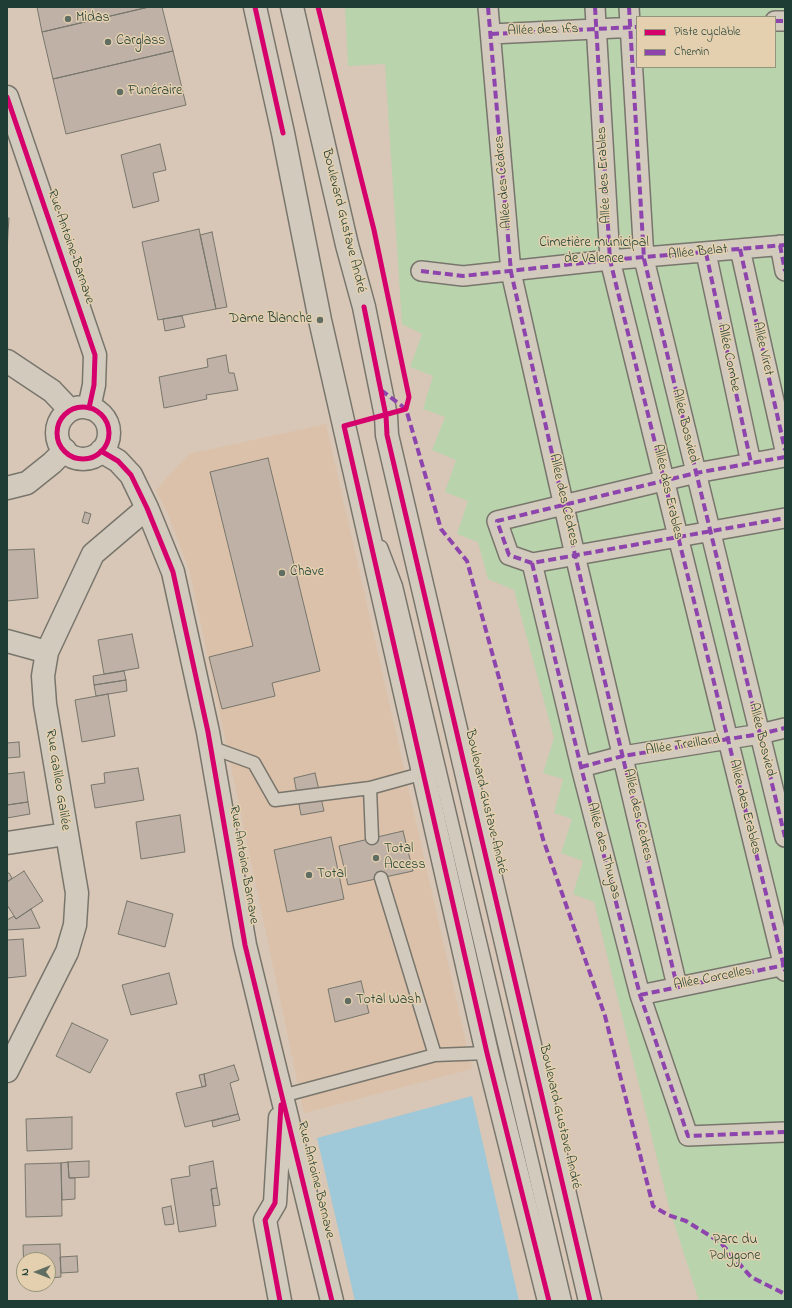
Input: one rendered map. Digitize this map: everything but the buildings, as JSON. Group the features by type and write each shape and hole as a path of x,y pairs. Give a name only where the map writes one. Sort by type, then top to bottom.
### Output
{"main road":[{"path":"255,7 283,133 320,320 359,492 488,1053 549,1301"},
{"name":"Boulevard Gustave André","path":"292,7 347,244 364,307 386,416 386,435 590,1301"},
{"name":"Rue Antoine Barnave","path":"7,97 95,355 94,385 79,409"},
{"path":"7,362 79,409 96,410 106,419 109,433 106,446 96,456 83,459 70,456 60,446 56,433 60,419 79,409"},
{"path":"7,488 27,483 52,463 65,450"},
{"name":"Rue Antoine Barnave","path":"100,451 118,461 131,475 147,508 173,572 210,747 245,945 332,1301"},
{"name":"Rue Galileo Galilée","path":"7,1071 68,952 75,925 77,893 45,704 43,676 47,652 93,554 147,508"},
{"path":"7,641 47,652"},
{"path":"7,843 66,834"},
{"path":"280,1301 265,1220 275,1203 282,1096"}],"street":[{"name":"Allée des Cèdres","path":"488,7 511,272 575,555 677,986"},
{"name":"Allée des Erables","path":"594,7 610,260 665,481 677,538 785,967"},
{"name":"Allée Bosvied","path":"628,7 633,27 644,259 785,837"},
{"name":"Allée des Ifs","path":"491,34 633,27"},
{"name":"Allée Belat","path":"421,271 463,276 511,272 610,260 644,259 782,245"},
{"path":"782,245 785,271"},
{"name":"Allée Viret","path":"740,249 785,450"},
{"name":"Allée Combe","path":"706,253 751,463"},
{"path":"785,457 696,473 565,506 497,521 509,555 532,563 785,518"},
{"name":"Allée des Thuyas","path":"532,563 581,767 640,995 688,1136 785,1132"},
{"name":"Allée Treillard","path":"581,767 623,756 760,734 785,728"},
{"name":"Allée Corcelles","path":"640,995 677,986 785,967"}],"lane":[{"path":"359,492 396,586 565,1301"},
{"path":"210,747 254,763 275,800 370,788 424,774"},
{"path":"370,788 372,838"},
{"path":"381,878 435,1055"},
{"path":"282,1096 435,1055 488,1053"}],"shaded area":[{"path":"326,424 472,1069 304,1113 190,572 168,514 156,490 189,454"}],"green space":[{"name":"Cimetière municipal de Valence","path":"345,7 785,7 785,1301 699,1301 669,1207 594,902 573,894 583,861 561,853 572,819 554,813 563,779 543,773 554,738 514,590 488,579 478,542 457,534 468,501 445,492 456,460 432,450 445,417 423,409 433,376 410,367 422,334 402,324 385,64 348,66"}],"water":[{"path":"472,1096 519,1301 355,1301 317,1138"}],"marked path":[{"path":"488,7 511,272 575,555 677,986"},
{"path":"595,7 610,260 785,971"},
{"path":"629,7 644,259 785,837"},
{"path":"776,21 785,21"},
{"path":"491,34 636,27"},
{"path":"780,245 785,271"},
{"path":"421,271 463,276 610,260 785,245"},
{"path":"740,249 785,450"},
{"path":"706,253 751,463"},
{"path":"381,390 406,409 441,529 467,561 543,839 605,1016 653,1206 668,1215 686,1221 720,1242 751,1277 785,1294"},
{"path":"785,457 696,473 497,521 509,555 532,563 785,518"},
{"path":"532,563 581,767 640,995 688,1136 785,1132"},
{"path":"581,767 623,756 760,734 785,728"},
{"path":"640,995 785,965"}],"cycle path":[{"path":"255,7 283,133"},
{"path":"318,7 374,230 409,397 406,409 344,426 487,1053 549,1301"},
{"path":"7,97 95,355 94,385 89,408"},
{"path":"364,307 386,416 387,435 590,1301"},
{"path":"83,407 93,409 101,415 107,423 109,433 107,443 101,451 93,457 83,459 73,457 65,451 59,443 57,433 59,423 65,415 73,409 83,407"},
{"path":"101,451 118,461 131,475 147,508 173,572 208,732 245,945 332,1301"},
{"path":"280,1301 265,1220 275,1203 281,1105"}],"place":[{"name":"Midas","path":"68,19"},
{"name":"Carglass","path":"108,42"},
{"name":"Funéraire","path":"120,92"},
{"name":"Dame Blanche","path":"320,320"},
{"name":"Chave","path":"282,573"},
{"name":"Total Access","path":"376,858"},
{"name":"Total","path":"309,875"},
{"name":"Total Wash","path":"348,1001"}],"park label":[{"name":"Parc du Polygone","path":"735,1250"}]}
